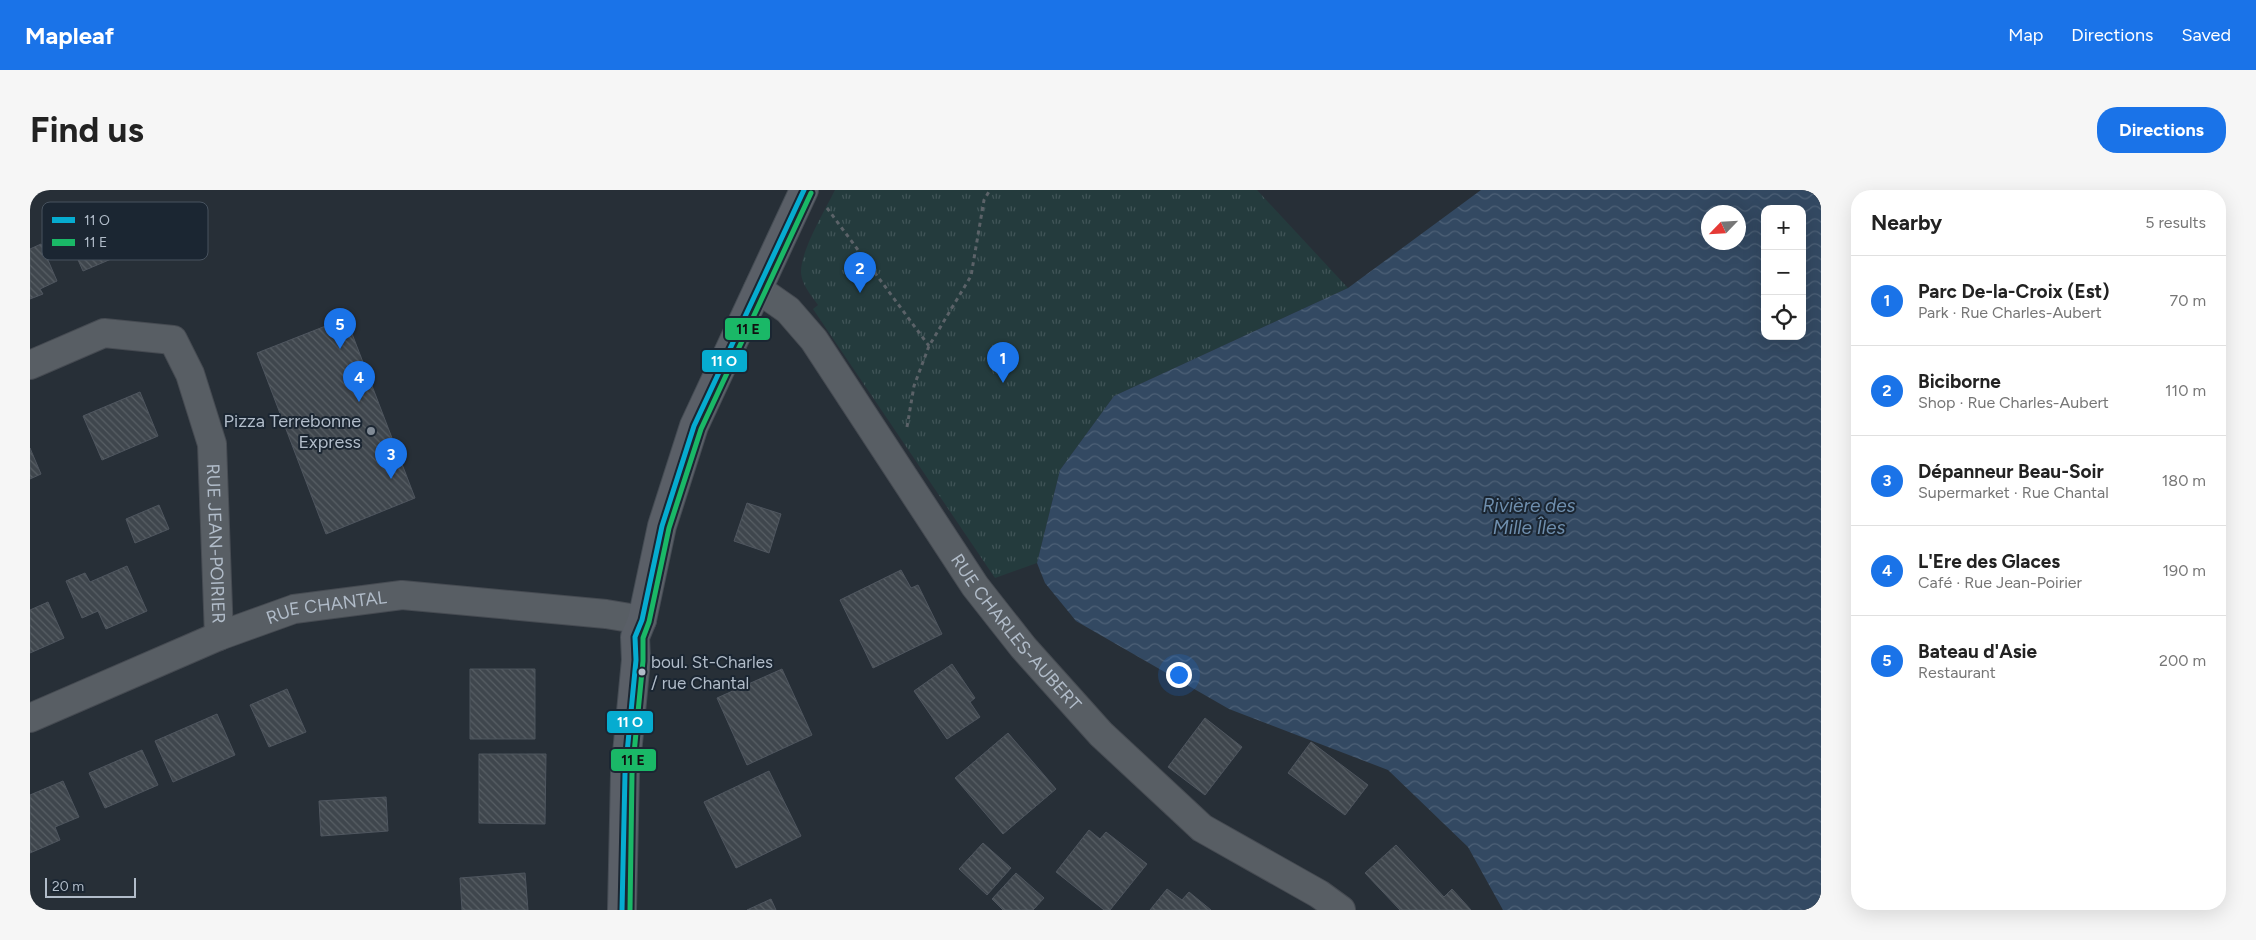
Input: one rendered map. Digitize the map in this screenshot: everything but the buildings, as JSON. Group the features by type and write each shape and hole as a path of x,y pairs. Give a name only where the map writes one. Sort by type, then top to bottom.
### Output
{"main road":[{"path":"622,910 625,774 636,660 635,637 642,620 662,526 694,426 758,289 814,197"}],"street":[{"name":"RUE CHARLES-AUBERT","path":"758,289 781,304 797,318 814,340 900,469 975,586 1023,647 1102,734 1202,828 1319,894 1341,910"},
{"name":"RUE JEAN-POIRIER","path":"30,365 104,333 173,340 190,374 212,444 219,636"},
{"name":"RUE CHANTAL","path":"30,718 219,636 294,609 402,595 606,614 642,620"}],"path":[{"path":"900,469 914,386 928,346 971,276 984,200 990,190"},
{"path":"814,197 928,346"}],"green space":[{"path":"835,190 1257,190 1348,288 1114,396 1060,470 1037,563 995,578 813,309 818,305 803,282 802,264 804,254 814,231"}],"water":[{"name":"Rivière des Mille Îles","path":"1481,190 1821,190 1821,910 1503,910 1468,847 1388,770 1229,709 1076,621 1045,583 1037,563 1060,470 1114,396 1348,288"}],"transit line":[{"path":"622,910 625,774 636,660 635,637 642,620 662,526 694,426 804,190"},
{"path":"630,910 632,774 643,661 643,638 649,622 669,528 701,429 811,193"}],"place":[{"name":"Biciborne","path":"860,293"},
{"name":"Bateau d'Asie","path":"340,349"},
{"name":"Parc De-la-Croix (Est)","path":"1003,383"},
{"name":"L'Ere des Glaces","path":"359,402"},
{"name":"Pizza Terrebonne Express","path":"371,431"},
{"name":"Dépanneur Beau-Soir","path":"391,479"},
{"name":"boul. St-Charles / rue Chantal","path":"642,672"}]}
